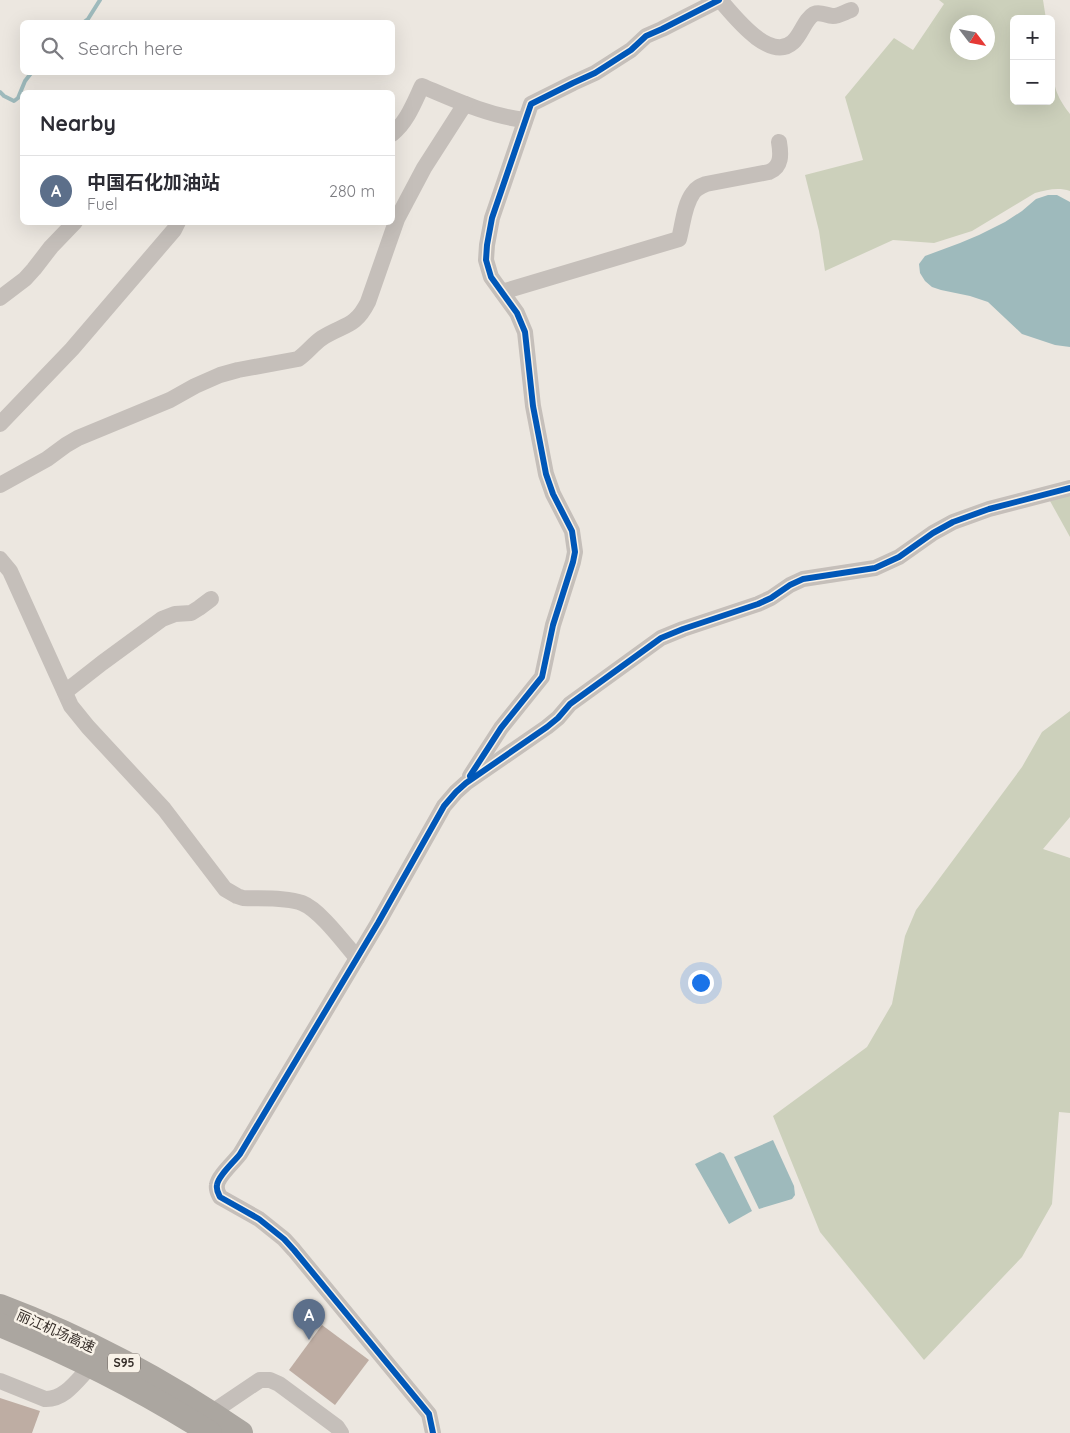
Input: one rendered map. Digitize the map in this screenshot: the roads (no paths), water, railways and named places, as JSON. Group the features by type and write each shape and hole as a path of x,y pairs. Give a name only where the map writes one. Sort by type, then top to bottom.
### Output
{"highway":[{"name":"丽江机场高速","path":"0,1306 40,1322 157,1380 210,1423"},
{"name":"丽江机场高速","path":"0,1325 41,1342 148,1396 210,1423 241,1433"}],"street":[{"path":"466,783 501,728 542,678 553,625 575,552 572,531 553,494 546,474 533,406 525,332 517,313 488,270 486,260 486,245 492,218 530,104 595,73 631,50 652,32 662,29 719,0 755,37 766,44 779,47 789,46 793,43 811,16 820,13 833,16 851,10"},
{"path":"395,131 402,125 412,110 422,86 465,104 508,118 525,120"},
{"path":"395,225 424,168 465,104"},
{"path":"502,292 679,239 688,203 697,188 706,184 774,170 781,157 779,142"},
{"path":"0,298 25,279 72,225"},
{"path":"0,424 72,349 176,225"},
{"path":"0,485 47,459 78,438 170,400 194,386 220,375 298,359 306,354 322,338 348,326 356,320 364,310 395,225"},
{"path":"433,1433 429,1414 294,1250 260,1219 223,1199 217,1190 217,1183 240,1154 358,958 444,806 466,783 547,727 570,704 661,638 758,604 790,585 803,580 875,568 899,557 941,528 988,509 1070,488"},
{"path":"0,559 10,571 71,706 164,809 225,889 243,898 302,903 318,914 358,958"},
{"path":"65,692 162,619 176,614 191,613 211,599"},
{"path":"0,1381 45,1399 51,1399 64,1394 91,1366"},
{"path":"210,1423 260,1380 270,1380 279,1384 338,1427 341,1433"}],"water":[{"path":"1048,195 1057,195 1070,202 1070,347 1055,345 1022,334 988,302 932,287 920,273 919,264 925,256 979,235 1005,222 1036,199"},
{"path":"773,1140 794,1186 795,1195 792,1199 759,1209 734,1157"},
{"path":"720,1152 724,1154 752,1211 729,1224 695,1164"}],"waterway":[{"path":"87,20 100,0"},
{"path":"21,90 30,75"},
{"path":"0,92 14,101 20,93"}],"place":[{"name":"中国石化加油站","path":"309,1340"}]}
